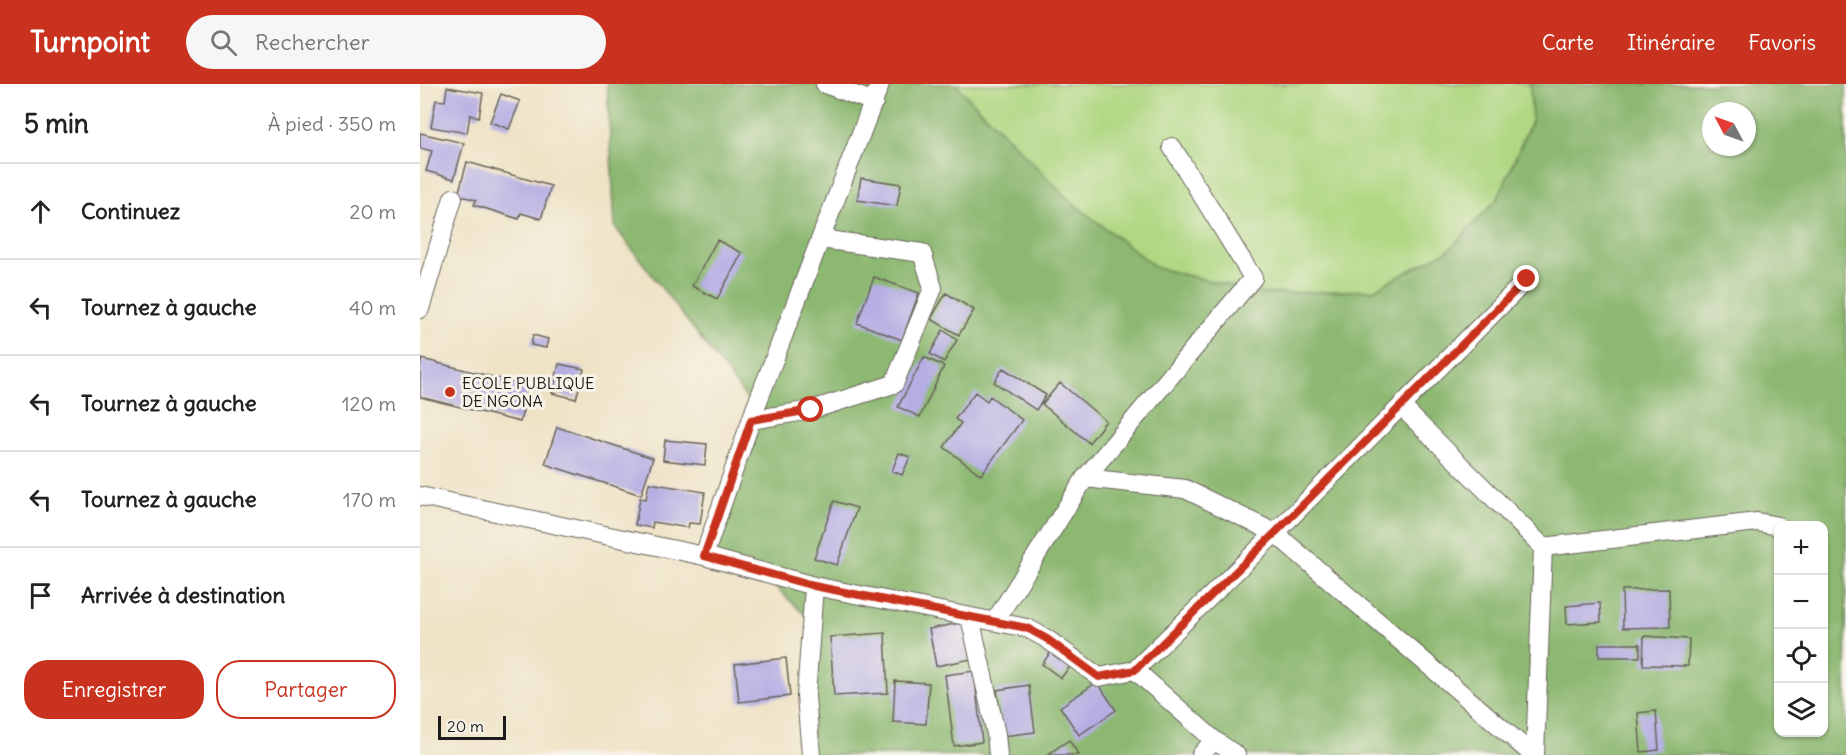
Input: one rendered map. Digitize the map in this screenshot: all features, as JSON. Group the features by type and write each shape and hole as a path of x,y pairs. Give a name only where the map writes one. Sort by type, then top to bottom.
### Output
{"street":[{"path":"825,84 874,102"},
{"path":"704,556 751,420 880,84"},
{"path":"995,621 1085,478 1253,278 1172,147"},
{"path":"420,309 453,198"},
{"path":"751,420 811,410 894,384 933,288 922,253 821,239"},
{"path":"420,496 704,556 814,586 1027,628 1099,677 1135,670 1275,533 1527,279"},
{"path":"1401,406 1543,548 1534,755"},
{"path":"1085,478 1185,489 1275,533 1534,755"},
{"path":"1543,548 1757,522 1774,525"},
{"path":"811,755 806,696 814,586"},
{"path":"970,617 996,734 998,755"},
{"path":"1135,670 1214,740 1236,755"},
{"path":"1201,755 1214,740"}],"green space":[{"path":"607,84 955,84 1070,201 1157,268 1264,294 1373,290 1449,250 1498,198 1532,120 1530,84 1846,84 1846,755 811,755 819,628 750,563 704,556 755,409 615,227"},
{"path":"955,84 1530,84 1532,119 1498,199 1449,250 1373,290 1264,294 1157,268 1070,201"}],"building":[{"path":"447,87 483,93 479,117 470,115 467,133 431,127 436,100 445,101"},
{"path":"501,94 520,101 509,129 490,122"},
{"path":"420,133 464,143 454,179 426,171 432,151 420,148"},
{"path":"467,162 551,186 541,219 521,213 519,219 474,205 476,200 458,195"},
{"path":"861,178 901,184 897,206 857,200"},
{"path":"717,240 742,253 717,299 692,286"},
{"path":"874,277 919,293 902,340 857,323"},
{"path":"946,293 974,310 959,335 931,319"},
{"path":"943,330 957,340 944,362 930,354"},
{"path":"533,335 548,339 546,348 531,345"},
{"path":"924,357 944,366 920,417 898,407"},
{"path":"422,359 529,386 520,422 420,397"},
{"path":"559,364 584,369 576,399 552,393"},
{"path":"1003,368 1046,395 1036,410 994,382"},
{"path":"1060,383 1106,421 1089,443 1042,404"},
{"path":"975,392 987,401 990,396 1022,420 981,475 944,447 961,423 955,419"},
{"path":"557,427 653,458 641,495 545,464"},
{"path":"665,440 707,444 705,465 663,460"},
{"path":"899,453 910,457 902,475 892,471"},
{"path":"649,483 705,492 700,524 689,523 688,528 653,522 652,528 635,525 640,498 646,499"},
{"path":"834,501 857,508 837,565 814,558"},
{"path":"1669,589 1670,627 1623,628 1622,590"},
{"path":"1600,603 1601,622 1567,624 1566,606"},
{"path":"965,622 972,659 936,666 929,629"},
{"path":"885,633 888,693 834,696 830,637"},
{"path":"1644,636 1689,639 1688,666 1643,665"},
{"path":"1599,644 1640,644 1640,657 1599,657"},
{"path":"1053,649 1072,664 1061,678 1042,664"},
{"path":"786,658 790,696 739,702 735,664"},
{"path":"974,671 982,742 954,746 945,675"},
{"path":"895,681 929,683 926,724 893,722"},
{"path":"1097,682 1116,710 1079,735 1060,707"},
{"path":"1029,685 1035,732 1003,736 997,690"},
{"path":"1656,711 1659,750 1641,752 1638,713"},
{"path":"1069,740 1079,755 1047,755"}],"place":[{"name":"ECOLE PUBLIQUE DE NGONA","path":"450,392"}],"route":[{"path":"811,410 751,420 704,556 814,586 1027,628 1047,639 1099,677 1135,670 1275,533 1527,279"}]}
